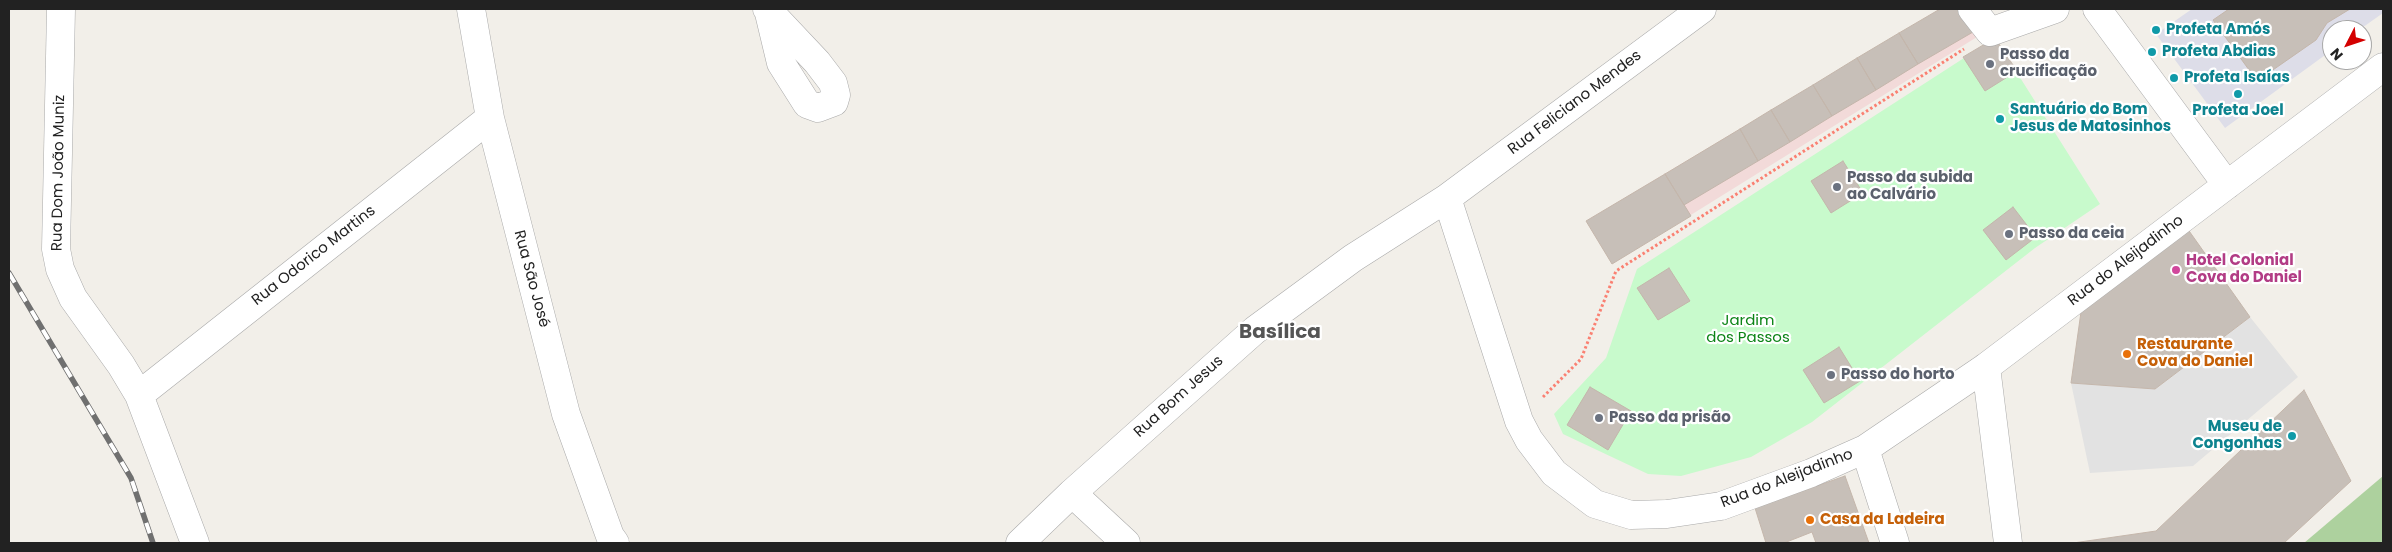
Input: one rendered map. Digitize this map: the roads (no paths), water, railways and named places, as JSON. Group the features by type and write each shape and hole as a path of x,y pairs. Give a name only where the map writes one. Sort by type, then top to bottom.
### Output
{"street":[{"name":"Rua Dom João Muniz","path":"61,9 56,249 60,269 73,298 121,365 139,395 195,543"},
{"name":"Rua São José","path":"471,9 490,118 566,414 610,536 615,543"},
{"name":"Rua Feliciano Mendes","path":"1447,198 1702,9"},
{"path":"1972,9 1990,32 2055,9"},
{"path":"2097,9 2227,185"},
{"name":"Rua do Aleijadinho","path":"1447,198 1519,421 1529,440 1554,473 1595,504 1631,515 1667,514 1721,506 1811,473 1865,449 1986,367 2383,67"},
{"name":"Rua Odorico Martins","path":"139,395 490,118"},
{"name":"Rua Bom Jesus","path":"1020,543 1072,492 1254,330 1353,258 1447,198"},
{"path":"1986,367 2008,543"},
{"path":"1865,449 1895,543"},
{"path":"1072,492 1126,543"}],"railway":[{"path":"9,273 131,478 153,543"}],"place":[{"name":"Profeta Amós","path":"2156,30"},
{"name":"Profeta Abdias","path":"2152,52"},
{"name":"Passo da crucificação","path":"1990,64"},
{"name":"Profeta Isaías","path":"2174,78"},
{"name":"Profeta Joel","path":"2238,94"},
{"name":"Santuário do Bom Jesus de Matosinhos","path":"2000,119"},
{"name":"Passo da subida ao Calvário","path":"1837,187"},
{"name":"Passo da ceia","path":"2009,234"},
{"name":"Hotel Colonial Cova do Daniel","path":"2176,270"},
{"name":"Restaurante Cova do Daniel","path":"2127,354"},
{"name":"Passo do horto","path":"1831,375"},
{"name":"Passo da prisão","path":"1599,418"},
{"name":"Museu de Congonhas","path":"2292,436"},
{"name":"Casa da Ladeira","path":"1810,520"}],"district":[{"name":"Basílica","path":"1280,333"}],"park label":[{"name":"Jardim dos Passos","path":"1748,330"}]}
